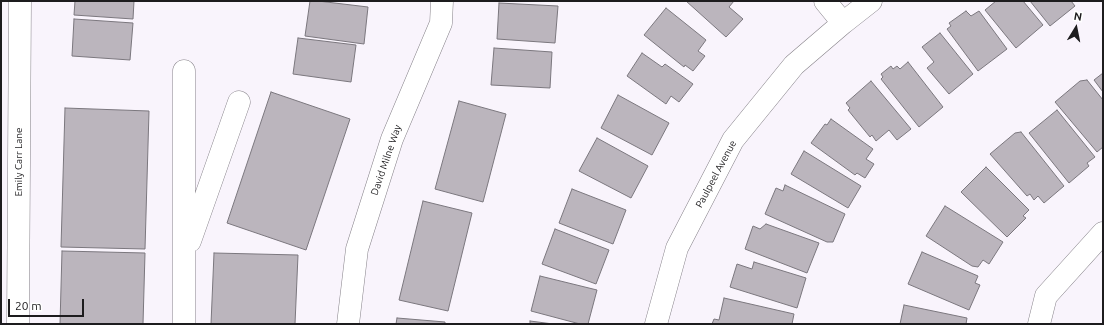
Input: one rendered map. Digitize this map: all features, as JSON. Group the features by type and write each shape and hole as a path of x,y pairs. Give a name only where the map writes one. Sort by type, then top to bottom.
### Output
{"street":[{"name":"Emily Carr Lane","path":"18,324 20,1"},
{"name":"David Milne Way","path":"348,324 357,249 392,139 441,23 442,1"},
{"path":"826,1 843,23"},
{"name":"Paulpeel Avenue","path":"656,324 677,248 733,140 794,65 871,1"},
{"path":"184,71 184,324"},
{"path":"184,257 239,102"},
{"path":"1039,324 1046,296 1103,232"}],"building":[{"path":"75,1 134,1 133,19 74,15"},
{"path":"310,1 368,7 364,44 305,36"},
{"path":"686,1 734,1 729,7 743,19 726,37"},
{"path":"996,1 1023,1 1043,25 1016,48 985,10"},
{"path":"1030,1 1071,1 1075,6 1050,26"},
{"path":"499,3 558,6 555,43 497,39"},
{"path":"666,8 706,40 698,51 705,56 693,71 685,65 684,67 644,35"},
{"path":"966,11 971,16 979,11 1007,49 978,71 947,29 951,26 949,23"},
{"path":"74,19 133,23 130,60 72,56"},
{"path":"940,33 973,74 949,94 927,68 934,62 922,47"},
{"path":"298,38 356,45 351,82 293,74"},
{"path":"494,48 552,52 550,88 491,85"},
{"path":"642,53 662,67 665,64 693,84 679,102 671,96 666,104 627,76"},
{"path":"908,62 943,107 919,127 881,79 883,77 881,74 891,66 893,69 897,66 900,69"},
{"path":"1103,73 1103,92 1094,80"},
{"path":"1087,80 1103,100 1103,147 1097,152 1055,102 1080,81"},
{"path":"871,81 911,129 897,140 889,130 876,141 872,135 870,137 848,110 850,108 846,103"},
{"path":"271,92 350,119 306,250 227,223"},
{"path":"618,95 669,123 652,155 601,128"},
{"path":"459,101 506,114 483,202 435,189"},
{"path":"65,108 149,111 145,249 61,247"},
{"path":"1057,110 1095,157 1087,163 1089,166 1069,183 1029,133"},
{"path":"831,119 873,149 866,159 874,164 865,178 857,173 855,175 811,143 825,124 827,125"},
{"path":"1021,132 1064,186 1044,203 1038,196 1034,200 1030,194 1027,196 990,154 1015,133"},
{"path":"597,138 648,166 631,198 579,171"},
{"path":"804,151 861,186 848,208 791,174"},
{"path":"986,167 1029,210 1023,216 1026,218 1007,237 961,192"},
{"path":"785,185 845,214 833,242 827,242 765,214 776,188 783,191"},
{"path":"572,189 626,210 613,244 559,223"},
{"path":"423,201 472,213 448,311 399,300"},
{"path":"945,206 1003,242 989,264 983,260 978,267 972,266 926,236"},
{"path":"766,224 819,243 807,273 745,249 753,226 760,229"},
{"path":"555,229 609,250 596,284 542,264"},
{"path":"62,251 145,253 143,324 60,324"},
{"path":"922,252 978,276 975,283 980,285 969,310 908,284"},
{"path":"214,253 298,255 295,324 211,324"},
{"path":"754,262 806,278 797,308 730,287 737,264 752,269"},
{"path":"540,276 597,290 588,324 580,324 531,311"},
{"path":"724,298 794,314 792,324 712,324 714,319 719,320"},
{"path":"904,305 967,318 966,324 900,324"},
{"path":"397,318 445,322 445,324 396,324"},
{"path":"530,321 553,324 530,324"}]}
